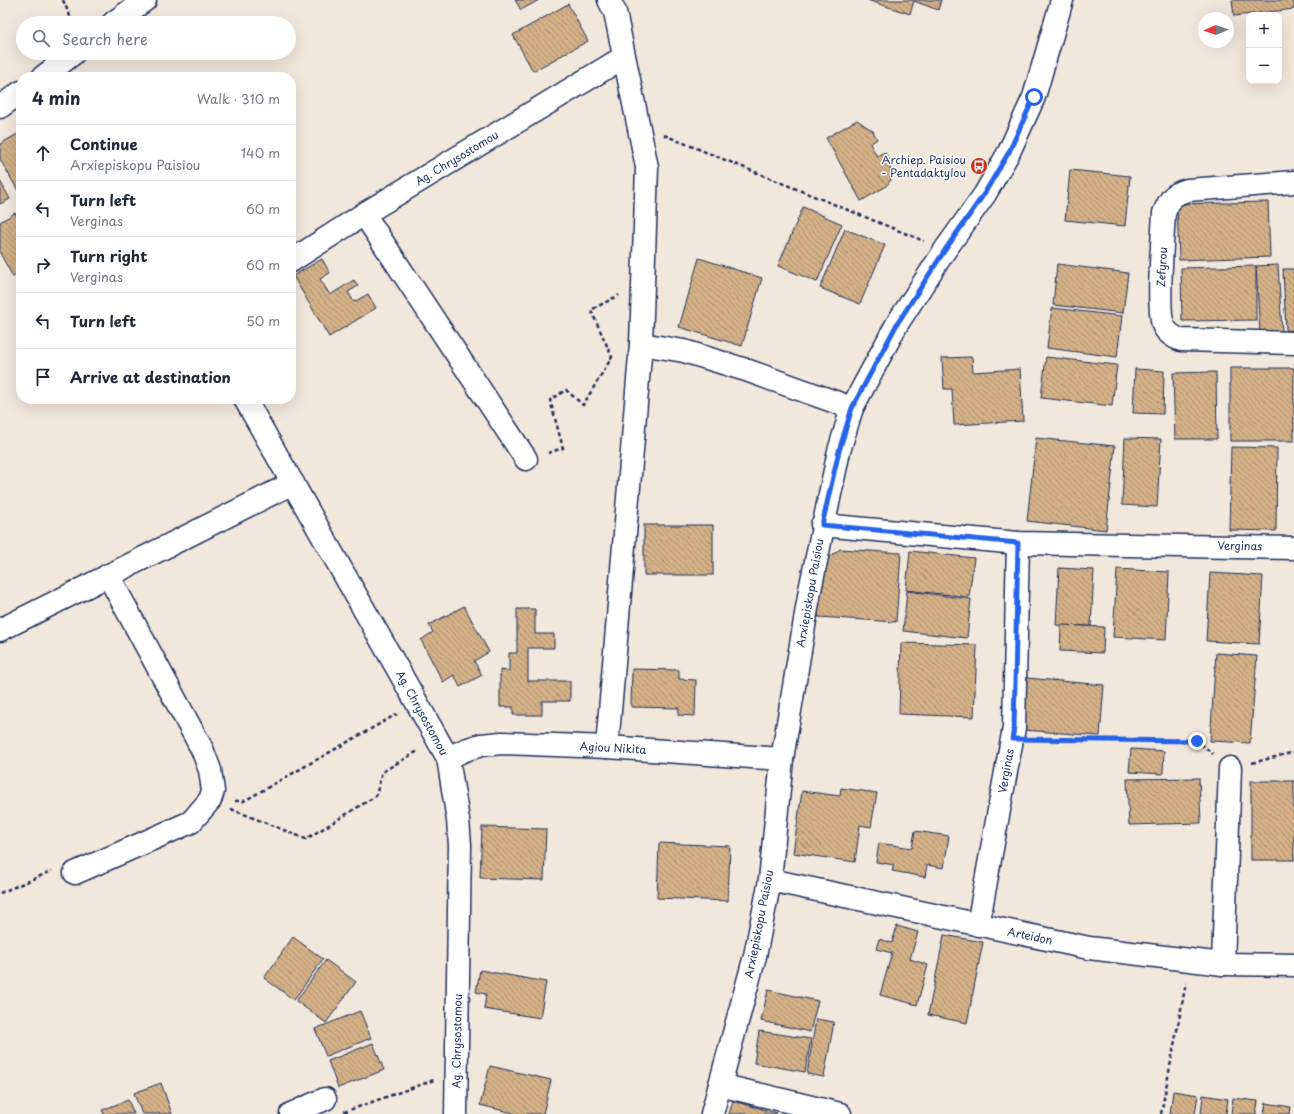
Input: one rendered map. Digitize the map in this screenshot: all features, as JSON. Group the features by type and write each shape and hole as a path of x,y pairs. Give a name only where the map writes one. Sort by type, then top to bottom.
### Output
{"street":[{"path":"123,16 145,0"},
{"path":"607,747 641,344 647,167 615,12 609,0"},
{"name":"Arxiepiskopu Paisiou","path":"712,1114 755,956 770,880 782,759 810,590 822,525 839,451 852,408 897,324 945,250 984,194 1009,152 1034,97 1062,0"},
{"name":"Ag. Chrysostomou","path":"296,258 364,214 624,57"},
{"path":"56,72 67,60"},
{"path":"0,107 16,96"},
{"name":"Zefyrou","path":"1294,182 1188,190 1174,195 1164,213 1160,300 1161,315 1164,326 1170,335 1181,340 1294,343"},
{"path":"364,214 526,459"},
{"path":"641,344 684,351 746,370 852,408"},
{"name":"Ag. Chrysostomou","path":"248,404 442,749 458,820 460,845 456,1114"},
{"path":"0,630 292,483"},
{"name":"Verginas","path":"822,525 1018,543 1294,548"},
{"name":"Verginas","path":"978,924 1014,728 1018,543"},
{"path":"75,873 191,822 210,800 213,791 210,770 202,748 108,575"},
{"name":"Agiou Nikita","path":"442,749 470,748 481,745 502,743 607,747 782,759"},
{"path":"1223,964 1230,768"},
{"name":"Arteidon","path":"770,880 1089,948 1223,964 1294,965"},
{"path":"720,1085 840,1114"},
{"path":"291,1114 325,1099"}],"path":[{"path":"63,0 70,16"},
{"path":"638,124 945,250"},
{"path":"526,459 563,448 550,400 566,390 583,405 612,357 591,310 630,288 643,283"},
{"path":"210,800 244,801 416,703"},
{"path":"1012,739 1197,741 1230,768 1294,752"},
{"path":"210,800 306,839 376,796 382,772 442,749"},
{"path":"0,893 57,868 75,873"},
{"path":"1161,1114 1190,960"},
{"path":"325,1099 344,1112 457,1072"}],"building":[{"path":"515,0 539,0 521,10"},
{"path":"867,0 941,0 938,10 914,1 910,14"},
{"path":"1232,0 1294,0 1294,9 1268,12 1246,12 1246,15 1234,16"},
{"path":"568,4 588,41 533,71 513,35"},
{"path":"857,120 873,131 877,139 870,144 877,156 885,152 890,162 891,180 885,187 861,201 826,138"},
{"path":"16,135 16,187 0,159 0,144"},
{"path":"1070,170 1130,176 1125,226 1065,220"},
{"path":"0,181 10,199 0,204"},
{"path":"1268,202 1270,257 1179,260 1177,204"},
{"path":"803,207 842,224 817,282 778,266"},
{"path":"15,213 16,215 16,275 13,277 0,253 0,222"},
{"path":"845,229 885,245 860,304 820,288"},
{"path":"699,258 762,278 742,346 679,327"},
{"path":"322,259 330,273 320,279 330,295 354,280 358,286 348,292 354,302 368,294 376,308 329,337 296,281 296,274"},
{"path":"1057,264 1128,273 1123,313 1053,305"},
{"path":"1278,265 1282,332 1260,334 1256,266"},
{"path":"1256,266 1256,320 1182,321 1181,268"},
{"path":"1283,269 1294,269 1294,330 1286,331"},
{"path":"1052,308 1122,316 1117,357 1047,348"},
{"path":"972,357 973,372 1020,369 1023,421 954,425 952,389 944,389 942,358"},
{"path":"1046,357 1117,365 1112,406 1041,398"},
{"path":"1230,368 1294,368 1294,441 1230,441"},
{"path":"1135,369 1164,371 1163,414 1133,413"},
{"path":"1216,372 1217,439 1175,439 1173,373"},
{"path":"1036,438 1115,446 1106,530 1027,521"},
{"path":"1125,438 1161,439 1157,507 1122,505"},
{"path":"1231,447 1277,448 1276,531 1229,530"},
{"path":"644,525 713,525 713,575 644,575"},
{"path":"840,549 901,553 896,622 818,617 821,577 828,558"},
{"path":"910,551 974,558 969,597 906,590"},
{"path":"1059,568 1094,570 1091,626 1056,625"},
{"path":"1117,569 1169,572 1166,640 1113,637"},
{"path":"1210,573 1263,576 1259,644 1206,641"},
{"path":"907,591 971,599 967,638 903,631"},
{"path":"464,606 489,652 474,661 482,675 460,687 454,675 443,682 421,640 433,632 429,625"},
{"path":"517,609 535,609 535,634 554,634 554,648 528,648 528,681 570,681 570,701 542,701 542,715 513,715 513,707 500,707 500,670 509,671 509,653 517,653"},
{"path":"1061,625 1104,627 1103,653 1060,651"},
{"path":"901,643 977,645 974,717 899,714"},
{"path":"1216,653 1257,656 1250,743 1210,741"},
{"path":"632,669 679,670 679,679 696,680 695,716 678,715 679,708 631,707"},
{"path":"1027,678 1104,685 1100,736 1023,730"},
{"path":"1131,749 1164,751 1163,774 1129,772"},
{"path":"1199,778 1201,823 1129,825 1127,779"},
{"path":"1251,781 1294,781 1294,860 1251,860"},
{"path":"841,788 877,793 871,827 860,825 855,862 793,853 802,791 840,796"},
{"path":"482,827 546,829 544,880 480,878"},
{"path":"915,831 949,836 944,868 927,865 925,877 892,871 894,865 876,862 879,843 912,848"},
{"path":"659,843 730,846 728,901 657,898"},
{"path":"897,926 918,932 910,959 928,965 917,1005 880,995 892,953 876,949 879,939 892,943"},
{"path":"944,935 983,942 967,1023 928,1015"},
{"path":"293,937 323,959 294,1000 264,978"},
{"path":"326,960 356,982 326,1023 296,1001"},
{"path":"480,970 546,982 540,1018 484,1009 486,994 476,992"},
{"path":"768,990 818,1001 810,1032 761,1021"},
{"path":"360,1011 371,1038 326,1056 315,1029"},
{"path":"816,1019 834,1022 824,1077 807,1074"},
{"path":"759,1031 811,1039 805,1072 754,1063"},
{"path":"373,1043 384,1070 338,1088 328,1061"},
{"path":"490,1066 551,1080 543,1114 517,1114 480,1105"},
{"path":"161,1083 172,1114 142,1114 134,1093"},
{"path":"1173,1091 1198,1095 1195,1114 1170,1114"},
{"path":"1203,1095 1228,1099 1226,1114 1201,1114"},
{"path":"1233,1098 1258,1101 1256,1114 1231,1114"},
{"path":"128,1100 134,1114 104,1114 102,1110"},
{"path":"733,1101 777,1113 729,1114"},
{"path":"1266,1103 1291,1107 1290,1114 1264,1114"}],"place":[{"name":"Archiep. Paisiou - Pentadaktylou","path":"979,166"}],"route":[{"path":"1034,97 1009,152 984,194 945,250 897,324 852,408 839,451 822,525 1018,543 1014,728 1012,739 1197,741"}]}
